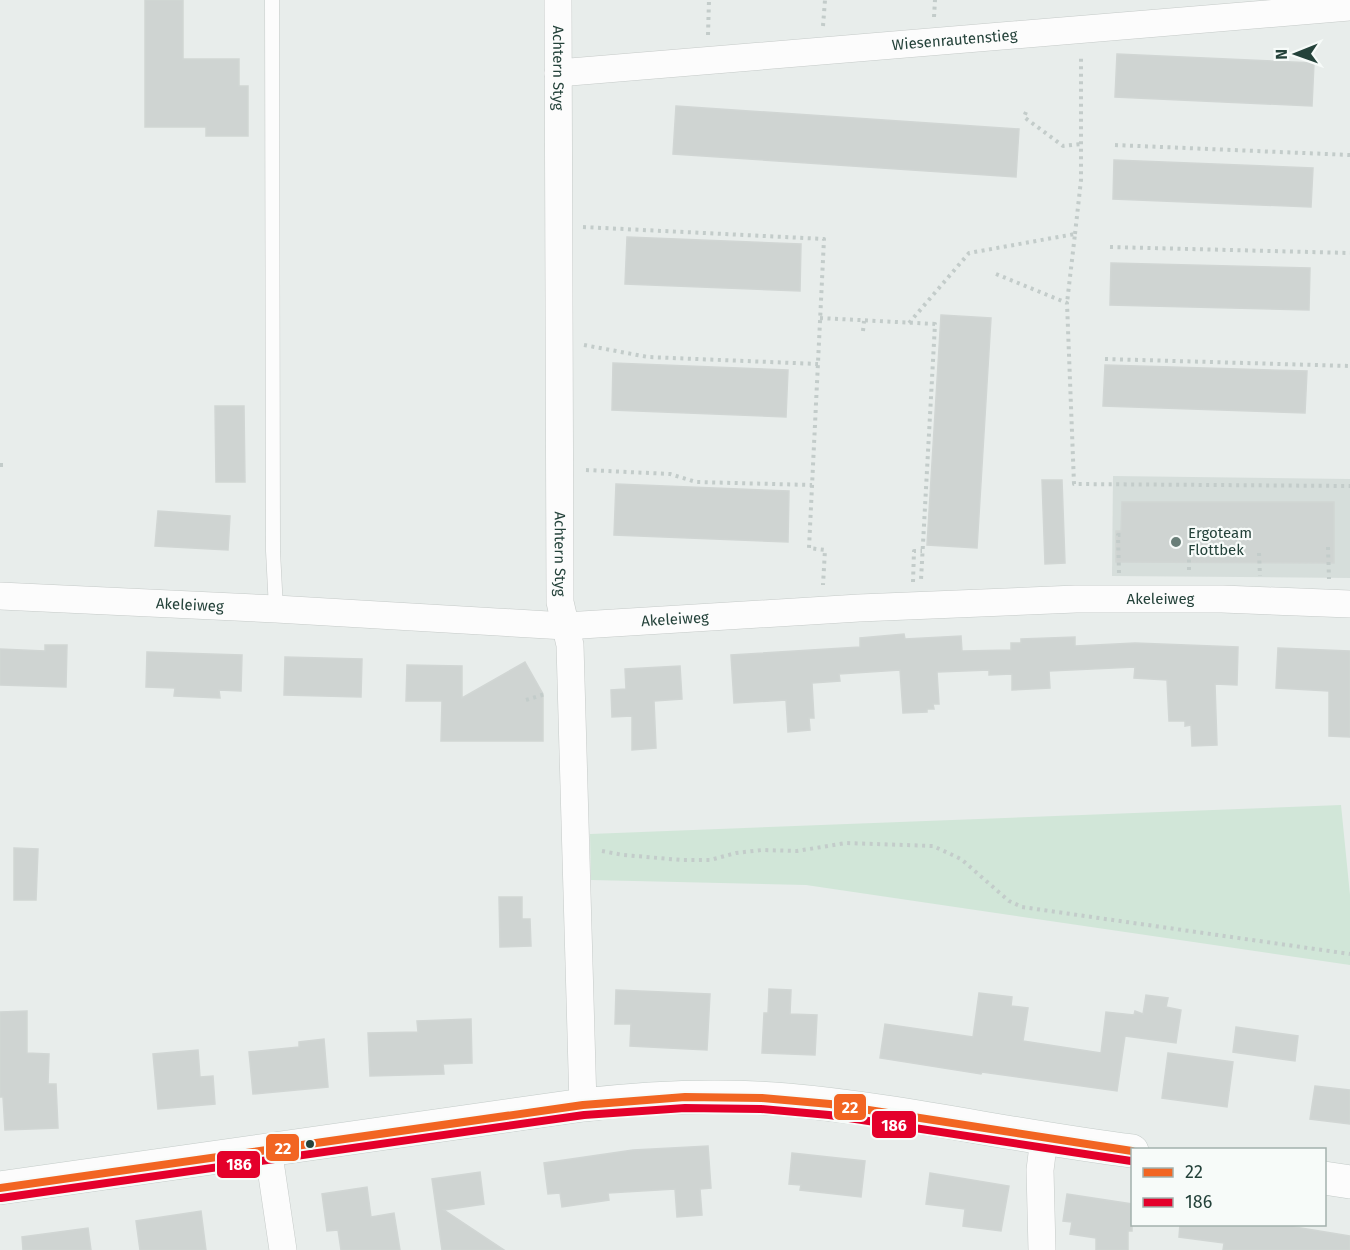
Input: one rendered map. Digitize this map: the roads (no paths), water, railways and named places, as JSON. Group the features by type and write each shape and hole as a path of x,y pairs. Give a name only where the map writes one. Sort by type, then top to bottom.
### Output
{"street":[{"name":"Achtern Styg","path":"558,0 560,602 570,645 583,1105"},
{"name":"Wiesenrautenstieg","path":"558,73 1350,7"},
{"name":"Akeleiweg","path":"0,596 565,626 859,608 1076,598 1222,599 1350,604"},
{"path":"0,1188 268,1148 583,1105 680,1097 786,1100 1131,1151"},
{"path":"1042,1250 1040,1170 1044,1138"},
{"path":"268,1148 283,1250"},
{"path":"1326,1178 1350,1182"}],"lane":[{"path":"272,0 273,551 276,609"}],"place":[{"name":"Ergoteam Flottbek","path":"1176,542"}]}
